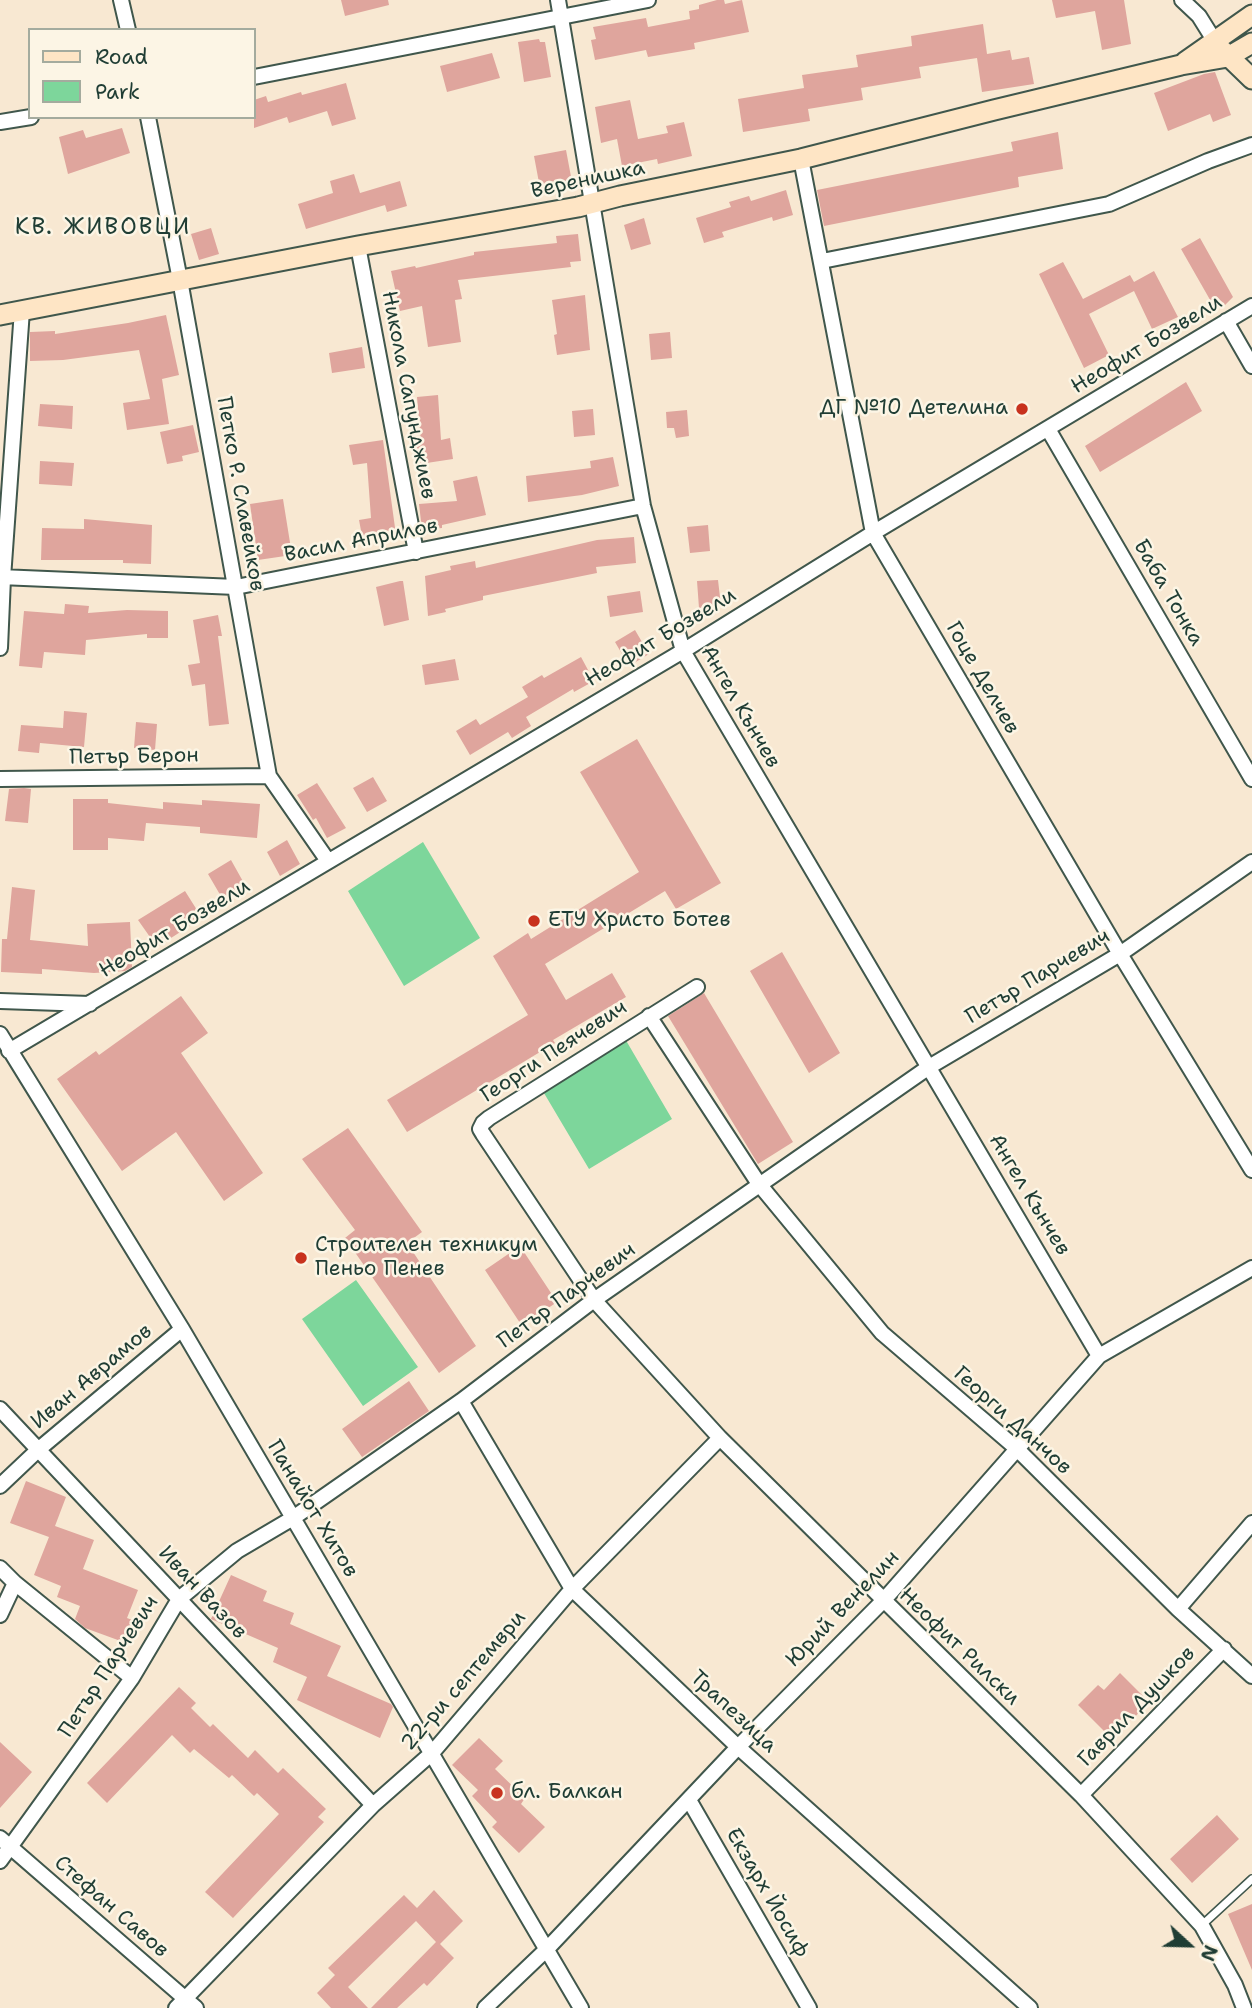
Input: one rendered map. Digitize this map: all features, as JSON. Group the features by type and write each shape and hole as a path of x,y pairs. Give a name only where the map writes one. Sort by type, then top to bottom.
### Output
{"main road":[{"name":"Веренишка","path":"1181,65 1252,15"},
{"path":"1220,36 1250,47"},
{"path":"1220,36 1228,57 1252,79"},
{"name":"Веренишка","path":"0,315 578,207 801,159 1181,65 1228,57 1250,47"}],"street":[{"path":"121,0 128,28"},
{"name":"Ангел Кънчев","path":"558,0 643,506 683,651 1099,1356"},
{"path":"256,77 648,0"},
{"path":"1182,0 1220,36"},
{"path":"0,122 28,117"},
{"name":"Петко Р. Славейков","path":"148,119 269,776 328,861"},
{"path":"822,261 1109,204 1208,160 1252,145"},
{"name":"Гоце Делчев","path":"801,159 873,533 1120,954 1252,1170"},
{"name":"Никола Сапунджиев","path":"358,246 416,552"},
{"name":"Неофит Бозвели","path":"9,1051 683,651 873,533 1252,306"},
{"path":"0,648 1,578 22,310"},
{"path":"1226,321 1252,366"},
{"name":"Баба Тонка","path":"1048,429 1252,779"},
{"name":"Васил Априлов","path":"1,578 236,587 643,506"},
{"name":"Петър Берон","path":"0,779 269,776"},
{"name":"Петър Парчевич","path":"0,1861 6,1842 132,1678 178,1599 237,1551 293,1518 461,1401 594,1300 929,1067 1120,954 1252,862"},
{"name":"Георги Пеячевич","path":"594,1300 480,1129 489,1118 697,987"},
{"name":"Неофит Бозвели","path":"0,1001 90,1004"},
{"name":"Георги Пеячевич","path":"649,1016 759,1184"},
{"name":"Панайот Хитов","path":"0,1034 182,1329 581,2008"},
{"name":"Георги Данчов","path":"759,1184 882,1333 1016,1448 1178,1609 1252,1676"},
{"name":"Юрий Венелин","path":"485,2008 547,1949 738,1747 883,1601 1099,1356 1252,1268"},
{"name":"Неофит Рилски","path":"594,1300 720,1438 1081,1795 1202,1926 1235,1985 1244,2008"},
{"name":"Иван Аврамов","path":"0,1486 39,1449 182,1329"},
{"name":"Трапезица","path":"461,1401 572,1589 738,1747 1030,2008"},
{"name":"Иван Вазов","path":"0,1409 373,1805"},
{"name":"22-ри септември","path":"185,2005 373,1805 432,1754 572,1589 720,1438"},
{"path":"1178,1609 1252,1523"},
{"path":"0,1568 132,1678"},
{"path":"0,1615 15,1583"},
{"name":"Гаврил Душков","path":"1081,1795 1224,1649"},
{"name":"Екзарх Йосиф","path":"689,1800 809,2008"},
{"name":"Стефан Савов","path":"6,1842 185,2005"}],"lane":[{"path":"1202,1926 1252,1879"}],"green space":[{"path":"423,842 480,938 404,986 348,891"},
{"path":"624,1037 672,1119 589,1169 541,1088"},
{"path":"356,1280 418,1367 363,1406 302,1319"}],"building":[{"path":"341,0 388,0 389,5 345,16"},
{"path":"724,0 725,4 742,0 749,32 694,43 695,49 648,57 646,50 595,60 591,40 596,39 593,27 646,18 648,27 690,19 689,11"},
{"path":"1052,0 1124,0 1131,44 1102,50 1095,11 1056,18"},
{"path":"983,24 987,54 1010,50 1012,60 1029,57 1034,84 982,92 977,58 919,67 921,78 861,88 863,100 808,109 810,121 743,132 738,99 804,88 802,75 858,67 856,55 912,46 911,36"},
{"path":"539,39 540,42 545,42 551,77 524,82 518,42"},
{"path":"492,53 500,78 447,92 440,66"},
{"path":"1215,72 1231,115 1213,122 1210,114 1168,131 1154,93"},
{"path":"346,83 356,119 332,126 327,111 289,123 287,117 254,128 256,99 266,96 268,102 301,92 302,95"},
{"path":"630,100 638,139 668,133 666,126 684,122 692,156 658,164 657,159 622,166 617,139 601,143 595,107"},
{"path":"122,128 130,153 68,174 59,137 83,130 86,138"},
{"path":"1058,132 1063,169 1018,177 1019,187 824,226 817,190 1013,151 1011,142"},
{"path":"566,150 572,182 540,188 534,156"},
{"path":"354,174 360,193 400,181 407,206 387,212 385,205 306,229 298,204 333,193 330,181"},
{"path":"786,190 793,215 773,221 772,217 722,232 724,237 704,243 696,218 731,207 729,202 749,196 751,201"},
{"path":"644,218 651,244 631,250 624,225"},
{"path":"211,228 219,254 199,260 191,234"},
{"path":"578,234 581,261 570,262 571,267 458,280 462,299 455,300 461,342 428,347 422,306 400,311 391,271 474,255 474,252 557,243 556,236"},
{"path":"1200,238 1233,297 1222,308 1213,305 1181,249"},
{"path":"1063,262 1083,299 1130,275 1134,282 1154,271 1178,317 1152,329 1134,291 1089,314 1109,355 1084,368 1039,274"},
{"path":"585,295 590,350 557,355 552,300"},
{"path":"166,315 179,375 162,379 169,424 127,430 123,403 150,399 139,350 63,360 30,361 30,332 55,331 55,334"},
{"path":"670,332 672,358 651,360 649,334"},
{"path":"362,347 365,368 332,373 329,353"},
{"path":"1186,382 1202,411 1100,472 1085,446"},
{"path":"438,395 441,440 450,438 453,459 420,464 416,444 421,443 417,397"},
{"path":"40,404 73,406 72,429 38,426"},
{"path":"593,409 595,435 574,437 572,411"},
{"path":"687,410 689,436 676,438 674,428 667,428 666,412"},
{"path":"193,425 199,452 182,456 183,461 167,464 160,432"},
{"path":"383,440 396,535 363,541 359,520 371,518 367,463 353,465 349,445"},
{"path":"613,457 619,486 582,495 528,502 526,476 591,468 590,461"},
{"path":"40,461 74,463 72,486 39,484"},
{"path":"477,476 486,515 442,525 442,528 422,530 419,504 457,501 453,481"},
{"path":"283,499 292,555 258,560 250,504"},
{"path":"84,519 152,525 151,564 123,563 123,560 41,560 42,528 84,529"},
{"path":"708,525 710,551 690,553 687,527"},
{"path":"634,537 636,563 596,567 597,573 483,596 483,600 428,616 425,576 451,570 450,566 475,561 476,568 597,540"},
{"path":"718,580 721,606 699,608 697,581"},
{"path":"403,581 409,620 384,626 376,587"},
{"path":"640,591 643,612 610,617 607,596"},
{"path":"65,604 89,606 88,613 168,611 168,638 147,638 147,634 86,640 85,655 44,652 42,668 19,666 24,611 64,614"},
{"path":"218,615 222,636 218,636 229,724 209,726 205,684 192,686 188,665 200,663 193,620"},
{"path":"635,630 649,654 629,666 615,642"},
{"path":"581,657 594,681 574,692 573,689 526,717 531,726 512,738 508,732 470,755 456,731 476,719 480,725 528,697 522,687"},
{"path":"455,659 459,680 425,685 422,665"},
{"path":"64,711 87,713 84,747 40,743 39,753 18,751 21,725 63,728"},
{"path":"136,722 157,724 155,750 134,748"},
{"path":"637,739 721,883 676,909 665,891 545,964 566,1000 612,973 626,997 407,1132 387,1100 528,1015 493,956 528,933 531,939 639,872 580,772"},
{"path":"373,777 387,801 367,812 353,788"},
{"path":"317,783 346,828 327,838 316,818 313,820 297,795"},
{"path":"9,789 31,789 28,823 5,821"},
{"path":"73,799 108,799 108,803 163,809 163,802 202,805 202,800 260,804 257,838 200,833 200,827 146,823 144,841 108,838 108,850 73,850"},
{"path":"287,840 300,864 280,876 267,852"},
{"path":"231,860 245,885 222,898 208,874"},
{"path":"12,887 35,890 30,940 88,946 87,924 130,922 132,967 125,971 94,973 42,969 42,974 1,972 2,939 7,939"},
{"path":"185,891 202,918 157,947 138,920"},
{"path":"782,952 840,1053 809,1073 750,971"},
{"path":"704,993 793,1142 758,1164 668,1016"},
{"path":"181,996 208,1033 181,1053 263,1173 224,1201 176,1132 122,1171 57,1079 96,1051 99,1055"},
{"path":"348,1128 422,1232 407,1243 476,1346 439,1373 345,1238 355,1230 302,1159"},
{"path":"520,1246 557,1302 522,1326 485,1270"},
{"path":"409,1381 429,1411 362,1457 342,1429"},
{"path":"26,1481 66,1497 55,1526 94,1540 83,1569 138,1590 127,1618 135,1621 126,1643 85,1628 75,1619 80,1606 57,1597 61,1586 34,1575 49,1537 10,1523"},
{"path":"231,1575 267,1591 263,1601 294,1613 290,1624 341,1646 327,1676 391,1704 393,1707 380,1738 297,1700 307,1677 273,1662 278,1648 211,1619"},
{"path":"1120,1673 1149,1702 1131,1721 1125,1715 1107,1734 1078,1705 1098,1685 1104,1690"},
{"path":"179,1687 196,1703 191,1708 210,1727 213,1724 248,1758 255,1750 278,1773 283,1768 326,1809 318,1817 324,1822 233,1918 205,1892 279,1814 257,1793 254,1796 232,1775 229,1778 194,1749 190,1753 172,1735 107,1803 87,1783"},
{"name":"бл. Балкан","path":"479,1738 503,1761 495,1769 525,1798 521,1804 545,1827 519,1853 492,1827 497,1822 472,1796 478,1790 452,1765"},
{"path":"0,1742 32,1772 0,1808"},
{"path":"1217,1815 1239,1839 1192,1883 1170,1859"},
{"path":"434,1890 463,1921 440,1944 454,1958 427,1986 424,1983 397,2008 371,2008 436,1942 416,1921 348,1987 368,2008 331,2008 317,1993 335,1975 328,1968 404,1895 417,1908"},
{"path":"1252,1904 1252,1970 1228,1914"}],"place":[{"name":"ДГ №10 Детелина","path":"1022,409"},
{"name":"ЕТУ Христо Ботев","path":"534,921"},
{"name":"Строителен техникум Пеньо Пенев","path":"301,1258"},
{"name":"бл. Балкан","path":"497,1793"}],"district":[{"name":"КВ. ЖИВОВЦИ","path":"103,228"}]}
